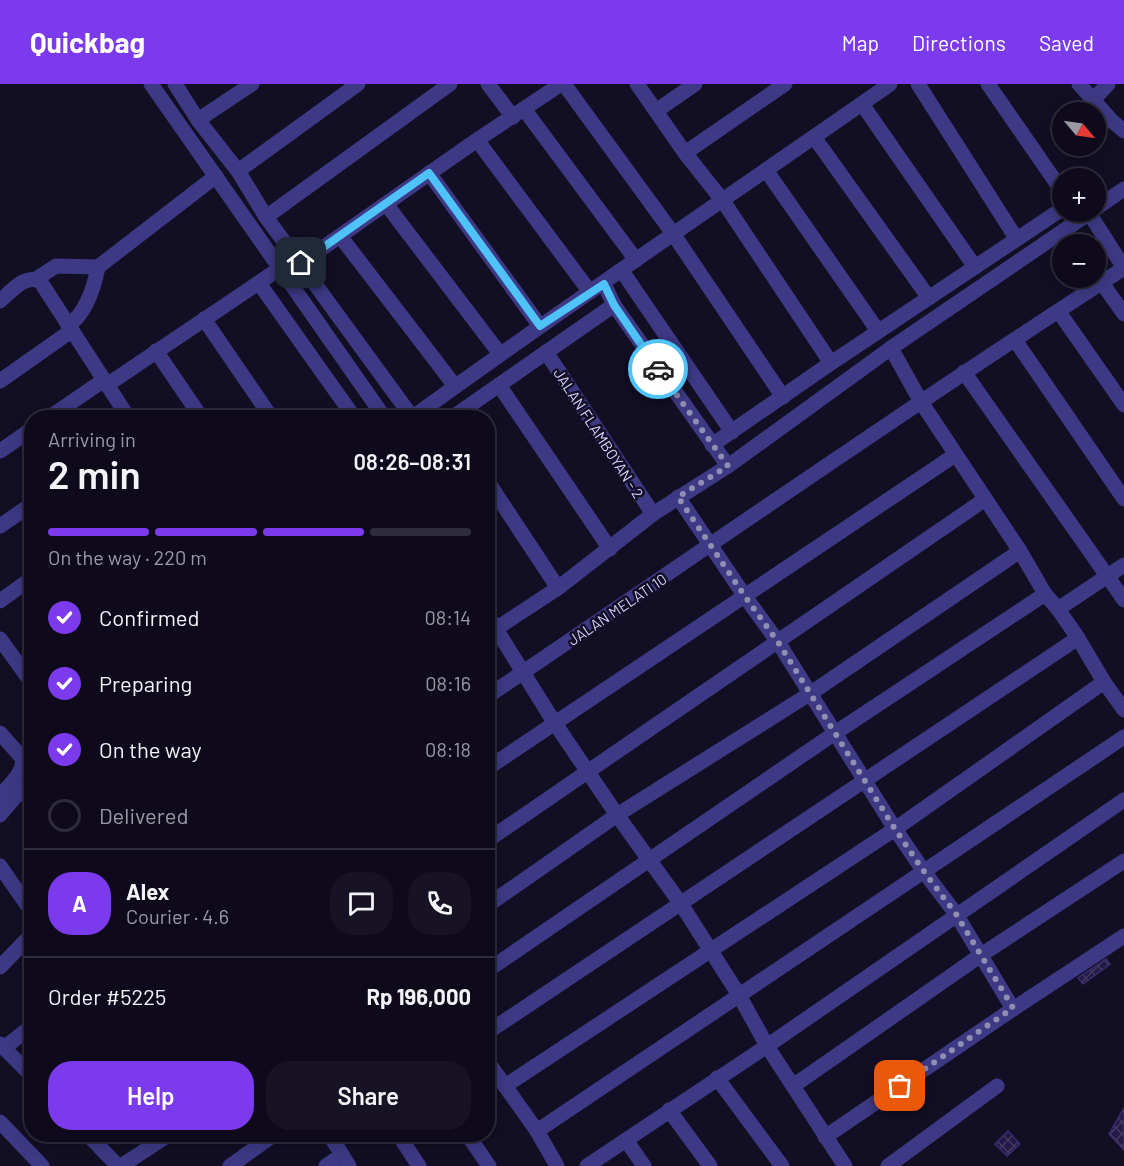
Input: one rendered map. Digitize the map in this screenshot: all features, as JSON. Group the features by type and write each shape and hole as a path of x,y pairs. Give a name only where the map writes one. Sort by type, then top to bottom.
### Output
{"street":[{"path":"151,84 161,102 207,163 379,410"},
{"path":"175,84 198,120 238,171 266,217 407,410"},
{"path":"198,120 252,84"},
{"path":"238,171 358,84"},
{"path":"266,217 450,84"},
{"path":"488,84 518,113 636,260"},
{"path":"61,410 259,284 301,263 477,140 563,84 674,235 783,397"},
{"path":"638,84 723,201 831,363"},
{"path":"656,111 695,84"},
{"path":"686,153 785,84"},
{"path":"422,410 891,84"},
{"path":"918,84 1016,238"},
{"path":"988,84 1052,177"},
{"path":"1079,84 1124,131"},
{"path":"1093,100 1108,84"},
{"path":"862,104 975,267"},
{"path":"814,137 929,298"},
{"path":"477,140 590,292"},
{"path":"207,163 222,150"},
{"path":"766,171 878,331"},
{"path":"429,173 540,326"},
{"path":"0,381 70,328 88,300 98,267 216,176"},
{"path":"1106,201 1124,189"},
{"path":"386,204 500,354"},
{"path":"712,445 1052,215"},
{"path":"495,623 558,588 653,514 728,466 891,348 1076,222"},
{"path":"1098,222 1124,268"},
{"path":"340,236 455,386"},
{"path":"0,301 25,280 36,279 56,266 98,267"},
{"name":"JALAN MELATI 10","path":"1106,280 1124,268"},
{"path":"622,271 732,432"},
{"path":"36,279 47,291 123,410"},
{"path":"259,284 349,410"},
{"path":"604,284 614,305 728,466"},
{"name":"JALAN MELATI 10","path":"495,691 964,372 1095,288"},
{"path":"1105,288 1124,315"},
{"path":"463,410 614,305"},
{"path":"1059,312 1124,405"},
{"path":"204,319 266,410"},
{"path":"1015,340 1124,499"},
{"path":"891,348 921,402 955,455 1124,710"},
{"path":"156,351 196,410"},
{"name":"JALAN FLAMBOYAN - 2","path":"546,352 653,514"},
{"path":"964,372 1124,600"},
{"path":"499,385 610,549"},
{"path":"363,410 373,402"},
{"path":"0,451 24,434"},
{"path":"495,763 955,455"},
{"path":"495,493 558,588"},
{"path":"678,497 778,642 895,829 956,914 1013,1008"},
{"path":"495,835 984,500"},
{"path":"0,526 24,510"},
{"path":"495,900 617,815 811,693 1020,551"},
{"path":"1058,609 1124,565"},
{"path":"0,601 24,584"},
{"path":"495,965 835,733 1045,594"},
{"path":"495,633 617,815 681,904 739,995 767,1046 845,1166"},
{"path":"495,1027 865,778 1078,638"},
{"path":"0,639 24,662"},
{"path":"505,1086 895,829 1104,682"},
{"path":"0,733 23,759 20,773 0,796"},
{"path":"537,1131 1124,738"},
{"path":"0,815 24,786"},
{"path":"587,1166 717,1077 767,1046 1124,800"},
{"path":"793,1086 981,955 1124,861"},
{"path":"0,867 24,901"},
{"path":"825,1137 1013,1008 1124,936"},
{"path":"0,966 24,942"},
{"path":"24,1031 2,1046 24,1068"},
{"path":"495,1072 537,1131 557,1166"},
{"path":"717,1077 782,1166"},
{"path":"888,1166 997,1086"},
{"path":"669,1110 710,1166"},
{"path":"0,1122 39,1165"},
{"path":"626,1140 644,1166"},
{"path":"95,1142 119,1166 155,1142"},
{"path":"230,1166 264,1142"},
{"path":"326,1166 345,1160 334,1142"},
{"path":"403,1142 419,1166"},
{"path":"472,1142 489,1166"}],"building":[{"path":"1106,959 1110,964 1083,984 1078,978"},
{"path":"1124,1108 1124,1150 1109,1134"},
{"path":"1008,1131 1020,1144 1007,1156 995,1144"}],"way so far":[{"path":"658,369 728,466 678,497 778,642 895,829 956,914 1013,1008 900,1086"}],"route":[{"path":"301,263 429,173 540,326 604,284 614,305 658,369"}]}
